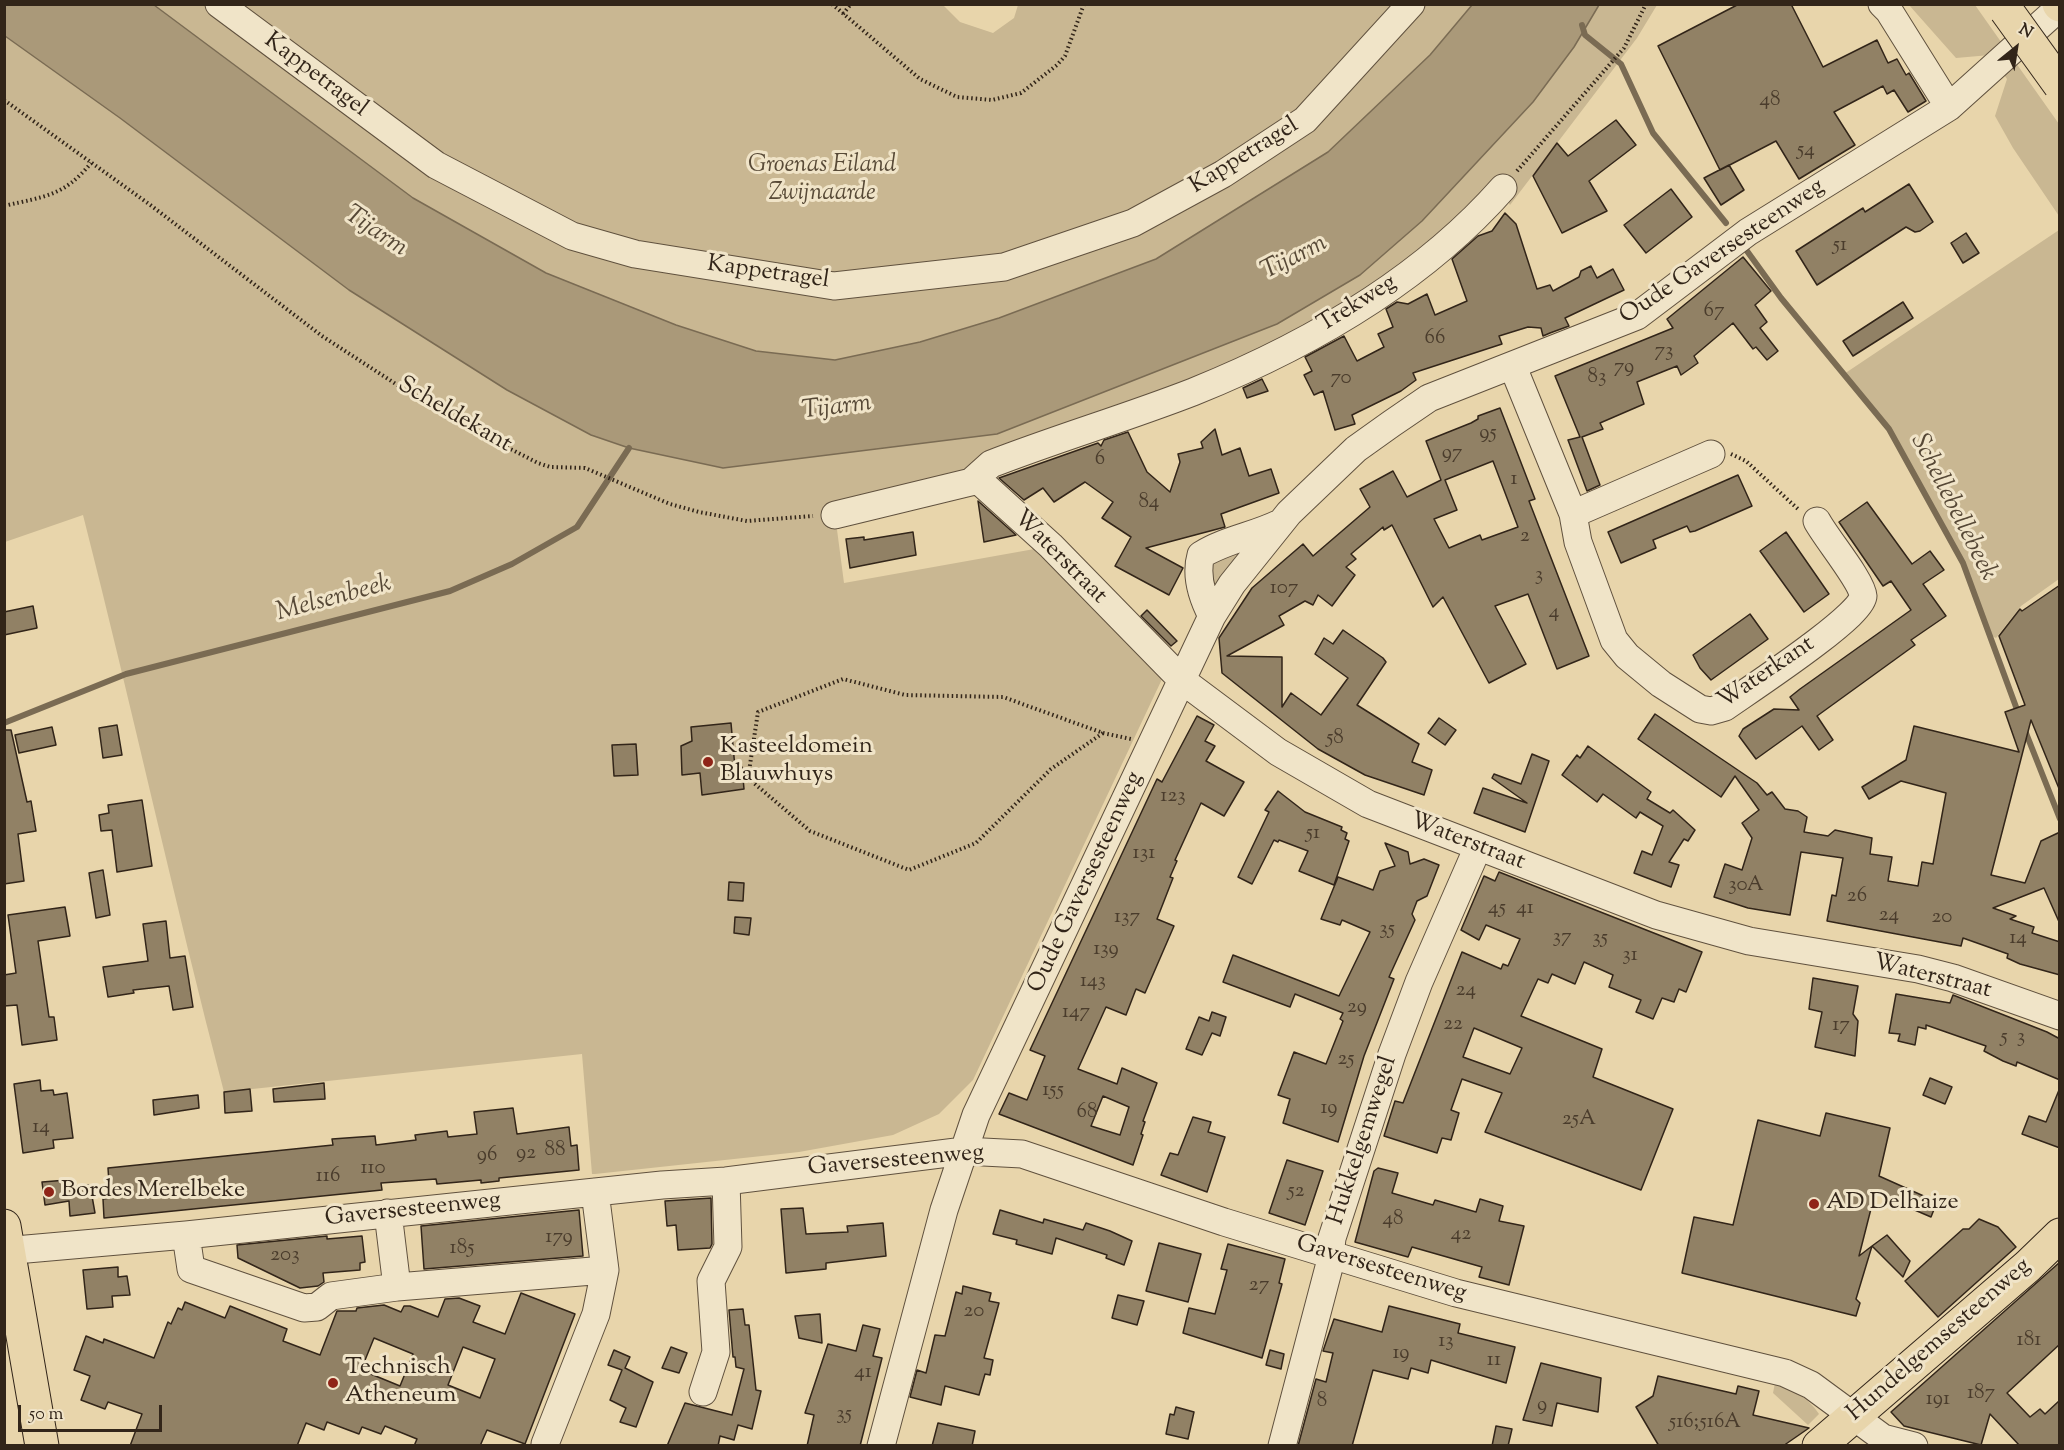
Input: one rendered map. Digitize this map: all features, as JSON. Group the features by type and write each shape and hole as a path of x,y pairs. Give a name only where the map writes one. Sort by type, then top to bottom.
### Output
{"main road":[{"path":"2004,7 2060,85"},
{"name":"Hundelgemsesteenweg","path":"1819,1446 2060,1235"},
{"path":"6,1243 42,1446"}],"street":[{"name":"Kappetragel","path":"219,4 436,165 572,236 635,254 834,286 1004,267 1133,223 1223,174 1305,120 1411,4"},
{"path":"1882,4 1889,11 1949,107"},
{"name":"Oude Gaversesteenweg","path":"881,1446 944,1210 976,1115 1212,616 1232,584 1280,524 1356,449 1429,398 1513,367 1637,316 1748,232 1949,107 2059,6"},
{"name":"Trekweg","path":"976,478 991,464 1194,391 1337,321 1445,247 1503,188"},
{"name":"Waterkant","path":"1513,367 1573,514 1578,542 1614,640 1627,656 1661,684 1700,709 1711,711 1725,707 1843,623 1863,603 1863,593 1856,579 1817,521"},
{"path":"1573,514 1711,454"},
{"path":"835,515 976,478"},
{"name":"Waterstraat","path":"976,478 1051,546 1183,681 1278,752 1368,804 1656,915 1749,941 1918,969 1953,978 2060,1017"},
{"name":"Oude Gaversesteenweg","path":"1212,616 1204,602 1197,569 1201,555 1215,545 1260,533 1280,524"},
{"name":"Hukkelgemwegel","path":"1282,1446 1329,1267 1332,1238 1392,1054 1419,982 1478,847"},
{"name":"Gaversesteenweg","path":"6,1243 186,1235 595,1191 726,1181 964,1151 1022,1154 1330,1255 1456,1293 1584,1326 1690,1348 1785,1373 1811,1385 1883,1438 1914,1446"},
{"path":"703,1392 716,1352 711,1281 728,1247 726,1181"},
{"path":"545,1444 596,1314 605,1270 595,1191"},
{"path":"388,1213 397,1287"},
{"path":"186,1235 191,1269 304,1308 317,1307 331,1296 397,1287 605,1270"}],"path":[{"path":"832,4 928,84 957,98 992,100 1021,93 1057,65 1065,56 1084,4"},
{"path":"843,14 851,4"},
{"path":"1503,188 1620,54 1630,40 1646,4"},
{"name":"Scheldekant","path":"4,100 313,329 402,388 538,463 550,467 585,468 670,504 738,520 835,515"},
{"path":"4,206 60,192 79,178 91,163"},
{"path":"1711,454 1731,454 1746,461 1792,506 1817,521"},
{"path":"1102,733 1051,769 976,843 909,870 810,831 748,778 759,712 843,679 905,694 1003,698 1102,733 1153,743"}],"green space":[{"name":"Groenas Eiland Zwijnaarde","path":"942,4 960,22 993,33 1014,18 1018,5 1472,5 1430,55 1328,152 1156,259 999,318 920,342 835,360 756,351 676,325 546,273 413,198 154,5"},
{"path":"1599,5 1657,5 1637,38 1510,205 1499,185 1462,222 1309,328 1142,405 836,522 844,583 1040,548 1163,677 973,1080 939,1114 893,1135 799,1152 592,1174 582,1054 224,1092 83,515 5,542 5,36 120,118 349,290 507,390 591,435 629,448 723,468 1277,324 1360,275 1422,221 1533,102 1574,47"},
{"path":"1909,5 1975,5 2059,124 2059,216 2013,148 1995,116 2007,79 1990,55 1956,58"},
{"path":"2059,230 2059,579 2021,606 1996,638 1992,636 1963,563 1889,429 1844,374"},
{"path":"1245,548 1217,590 1205,574 1206,566"},
{"path":"1775,1383 1805,1398 1819,1414 1808,1425 1773,1393"}],"water":[{"name":"Tijarm","path":"5,4 154,5 413,198 546,273 676,325 756,351 835,360 920,342 999,318 1156,259 1328,152 1430,55 1472,5 1599,5 1574,47 1533,102 1422,221 1360,275 1277,324 997,434 723,468 629,448 591,435 507,390 349,290 120,118 5,36"}],"building":[{"path":"1739,4 1791,4 1823,67 1877,40 1888,63 1897,59 1906,75 1909,73 1926,101 1908,112 1894,90 1887,94 1883,86 1834,112 1855,145 1799,179 1776,141 1720,170 1658,46"},
{"path":"1616,120 1636,145 1589,181 1607,211 1562,233 1533,176 1557,143 1568,156"},
{"path":"1729,165 1744,190 1721,205 1704,178"},
{"path":"1909,184 1933,222 1915,232 1906,227 1817,285 1796,251 1863,208 1865,212"},
{"path":"1671,189 1692,217 1646,253 1624,225"},
{"path":"1505,213 1516,224 1537,289 1550,285 1553,291 1579,277 1581,271 1591,266 1597,278 1613,269 1624,290 1565,318 1569,326 1543,336 1541,328 1528,327 1499,336 1502,344 1413,373 1416,380 1401,391 1352,415 1355,424 1335,430 1323,391 1314,395 1304,375 1312,371 1305,357 1344,336 1357,361 1384,347 1378,334 1393,327 1386,309 1397,302 1408,304 1427,294 1435,315 1467,301 1452,259 1478,236 1492,231"},
{"path":"1966,233 1979,253 1963,263 1951,243"},
{"path":"1743,257 1771,291 1755,305 1767,322 1760,328 1778,351 1767,360 1756,347 1753,349 1733,323 1694,356 1698,363 1681,375 1677,366 1637,382 1644,404 1600,423 1603,429 1582,437 1600,485 1587,491 1568,440 1580,437 1555,376 1673,328 1667,319"},
{"path":"1903,302 1913,318 1853,356 1843,341"},
{"path":"1262,379 1268,391 1247,398 1243,388"},
{"path":"1500,408 1535,499 1529,501 1589,656 1557,669 1528,594 1495,606 1526,664 1489,683 1443,597 1433,607 1392,525 1384,530 1383,527 1351,554 1356,559 1346,567 1355,575 1332,606 1318,595 1313,605 1305,601 1279,616 1284,625 1227,656 1282,657 1282,707 1291,693 1321,715 1348,678 1315,654 1324,638 1333,644 1343,630 1383,658 1386,662 1357,705 1419,744 1412,762 1432,770 1424,795 1365,775 1318,749 1222,673 1219,638 1252,588 1303,544 1313,556 1370,507 1360,489 1393,471 1407,497 1441,480 1426,441 1471,423 1478,419 1478,416","holes":["1493,461 1518,527 1482,540 1480,535 1449,548 1434,519 1457,510 1445,480"]},
{"path":"1215,429 1222,455 1240,448 1249,476 1271,469 1279,493 1221,514 1225,527 1146,548 1183,568 1169,595 1115,566 1131,537 1102,518 1113,502 1085,482 1054,502 1043,488 1024,500 999,478 1098,443 1101,446 1104,440 1128,432 1147,472 1170,492 1180,462 1178,454 1203,448 1201,442"},
{"path":"1738,475 1752,506 1695,531 1690,532 1687,526 1653,540 1656,548 1621,563 1608,532"},
{"path":"978,501 1016,535 984,542"},
{"path":"1867,502 1912,564 1930,551 1944,570 1923,584 1946,616 1911,640 1915,645 1817,716 1833,740 1819,750 1802,726 1756,759 1739,736 1743,729 1774,709 1799,710 1790,697 1911,610 1891,581 1883,586 1839,522"},
{"path":"913,532 916,555 850,568 846,539 864,537 864,540"},
{"path":"1786,532 1829,594 1804,612 1760,551"},
{"path":"2060,585 2060,791 2031,720 1991,875 2025,883 2041,841 2060,832 2060,924 2044,888 1993,908 2016,916 2010,919 2034,927 2032,933 2060,942 2060,975 2020,964 2007,958 2008,954 1963,938 1961,946 1827,921 1832,895 1836,896 1843,858 1801,852 1790,915 1748,908 1714,897 1725,864 1742,870 1752,838 1742,823 1759,810 1735,776 1721,797 1638,739 1655,714 1757,783 1767,795 1772,792 1785,809 1798,811 1807,817 1804,832 1828,836 1835,830 1872,838 1870,854 1892,857 1888,881 1918,886 1922,862 1933,864 1946,793 1901,781 1869,799 1862,787 1906,760 1914,726 2019,752 2005,712 2025,705 1999,636 2020,609 2022,611"},
{"path":"33,606 37,628 4,635 4,612"},
{"path":"1147,610 1177,641 1171,646 1141,616"},
{"path":"1750,614 1768,639 1711,680 1700,668 1693,655"},
{"path":"1197,716 1214,725 1205,741 1215,746 1206,761 1244,782 1224,816 1201,803 1175,860 1177,861 1170,877 1173,878 1157,919 1174,926 1145,993 1136,989 1126,1015 1106,1007 1078,1069 1117,1084 1122,1068 1157,1083 1143,1121 1145,1122 1141,1134 1143,1135 1133,1165 999,1114 1009,1093 1027,1100 1045,1056 1030,1050 1157,779 1162,782","holes":["1103,1096 1129,1107 1120,1135 1091,1126"]},
{"path":"1439,718 1456,730 1445,745 1428,733"},
{"name":"Kasteeldomein Blauwhuys","path":"731,723 735,768 742,767 744,789 702,795 700,773 682,775 681,746 692,741 691,727"},
{"path":"117,725 122,755 103,758 99,728"},
{"path":"52,727 56,745 19,753 15,735"},
{"path":"4,730 11,730 27,802 31,801 36,831 18,834 24,881 4,884"},
{"path":"636,744 638,775 614,776 612,745"},
{"path":"1588,746 1651,792 1647,799 1670,813 1673,810 1695,830 1688,841 1684,839 1669,862 1679,865 1671,887 1634,873 1642,851 1652,855 1663,826 1640,812 1636,818 1603,794 1597,802 1562,775 1577,755 1580,758"},
{"path":"1532,754 1549,761 1525,832 1474,813 1483,788 1527,803 1492,778 1494,774 1521,784"},
{"path":"1278,791 1305,812 1342,827 1341,830 1347,833 1345,839 1349,841 1334,885 1299,871 1308,851 1279,840 1278,842 1274,840 1252,884 1238,877 1269,812 1265,810"},
{"path":"142,800 152,866 117,872 112,830 101,831 99,815 109,813 108,805"},
{"path":"1385,843 1408,852 1410,864 1424,859 1439,865 1427,896 1417,901 1412,914 1415,920 1389,977 1394,979 1364,1056 1338,1142 1283,1123 1290,1099 1278,1095 1294,1052 1326,1064 1343,1021 1340,1019 1343,1013 1295,994 1290,1007 1223,982 1233,955 1339,996 1370,932 1342,920 1340,925 1321,919 1338,877 1373,890 1380,871 1395,866"},
{"path":"103,870 110,915 96,918 89,873"},
{"path":"1499,872 1702,952 1686,992 1679,989 1674,1002 1662,998 1653,1019 1636,1012 1641,1000 1609,987 1613,975 1584,962 1575,984 1552,974 1548,983 1538,979 1521,1016 1602,1049 1593,1077 1673,1109 1641,1190 1485,1132 1502,1093 1462,1079 1451,1110 1459,1113 1451,1140 1442,1138 1437,1153 1384,1136 1395,1101 1403,1103 1462,952 1501,969 1503,964 1508,966 1520,939 1486,925 1479,940 1461,930 1484,876 1495,881","holes":["1474,1028 1522,1048 1510,1074 1463,1057"]},
{"path":"729,882 744,883 743,901 728,900"},
{"path":"65,907 70,936 38,941 49,1017 54,1017 57,1040 22,1045 17,1005 4,1006 4,975 16,973 8,915"},
{"path":"735,917 751,918 749,935 734,933"},
{"path":"166,921 170,958 185,956 193,1007 173,1010 169,986 133,990 134,993 108,997 103,967 148,961 143,924"},
{"path":"1813,978 1858,986 1853,1014 1858,1021 1855,1056 1815,1047 1822,1012 1809,1009"},
{"path":"1896,994 1950,1003 1953,995 2047,1032 2060,1039 2060,1080 2017,1062 2016,1066 2003,1061 1984,1051 1986,1046 1926,1025 1926,1029 1918,1027 1915,1045 1898,1041 1900,1034 1889,1033"},
{"path":"1212,1012 1226,1017 1220,1036 1212,1033 1202,1055 1186,1049 1199,1017 1209,1021"},
{"path":"1930,1078 1952,1087 1945,1104 1923,1095"},
{"path":"40,1080 41,1091 53,1090 54,1095 67,1093 73,1138 53,1140 54,1148 23,1153 14,1084"},
{"path":"324,1083 325,1099 274,1102 273,1089"},
{"path":"250,1089 252,1111 225,1113 224,1092"},
{"path":"2059,1090 2060,1148 2022,1134 2029,1116 2046,1122"},
{"path":"198,1095 199,1108 154,1115 153,1100"},
{"path":"513,1108 517,1134 569,1127 571,1146 577,1145 579,1170 499,1178 499,1181 481,1183 481,1180 437,1184 436,1179 381,1183 382,1190 104,1218 103,1199 110,1198 108,1168 333,1145 332,1139 375,1136 376,1145 416,1140 415,1135 447,1131 448,1137 477,1134 474,1112"},
{"path":"1826,1113 1890,1128 1879,1176 1937,1202 1931,1217 1875,1193 1859,1256 1872,1246 1856,1299 1860,1303 1856,1316 1682,1273 1694,1217 1733,1225 1758,1120 1820,1136"},
{"path":"1193,1117 1211,1122 1208,1132 1225,1137 1207,1192 1161,1175 1170,1153 1178,1155"},
{"path":"1287,1160 1323,1171 1305,1225 1269,1213"},
{"path":"1378,1168 1398,1173 1392,1193 1433,1205 1435,1200 1476,1212 1480,1199 1503,1206 1499,1221 1524,1226 1509,1285 1479,1277 1482,1267 1412,1247 1408,1257 1355,1242 1374,1171"},
{"path":"67,1180 68,1190 68,1187 90,1185 95,1213 70,1216 69,1201 45,1205 42,1182"},
{"path":"711,1198 712,1244 710,1248 678,1250 676,1225 667,1226 665,1201"},
{"path":"803,1208 806,1234 848,1232 847,1226 883,1223 886,1256 826,1263 826,1269 786,1273 781,1209"},
{"path":"579,1210 583,1256 424,1269 421,1226"},
{"path":"1000,1210 1043,1223 1044,1219 1083,1230 1086,1223 1110,1231 1132,1241 1124,1265 1106,1258 1107,1255 1056,1238 1052,1254 1016,1244 1017,1240 993,1234"},
{"path":"1979,1219 1998,1227 2016,1247 1938,1317 1905,1281 1963,1229 1969,1229"},
{"path":"1887,1235 1910,1261 1903,1277 1872,1246"},
{"path":"327,1236 327,1239 362,1236 365,1262 360,1263 360,1270 323,1273 324,1282 318,1286 300,1288 238,1258 237,1245"},
{"path":"1159,1243 1201,1254 1188,1302 1146,1291"},
{"path":"1228,1244 1285,1259 1279,1283 1282,1284 1262,1358 1183,1333 1189,1308 1215,1314 1227,1270 1221,1269"},
{"path":"2060,1262 2060,1344 2007,1393 2030,1417 2040,1409 2045,1414 2060,1400 2060,1446 2020,1446 1990,1414 1981,1445 1904,1426 1891,1412"},
{"path":"118,1267 118,1277 127,1276 130,1295 112,1296 113,1307 87,1309 83,1270"},
{"path":"963,1286 991,1293 989,1301 999,1303 984,1358 993,1360 990,1375 985,1374 979,1395 945,1386 941,1405 910,1397 917,1370 926,1373 935,1335 945,1336 956,1292 962,1294"},
{"path":"521,1293 575,1314 525,1444 487,1430 480,1446 414,1446 417,1439 385,1426 381,1434 362,1427 359,1434 327,1422 324,1430 306,1423 297,1446 130,1446 142,1414 108,1402 105,1409 81,1400 90,1376 74,1370 86,1336 103,1343 104,1339 154,1358 168,1322 171,1324 178,1308 182,1310 185,1302 225,1318 230,1306 287,1329 283,1341 320,1355 337,1311 356,1311 357,1308 384,1305 401,1312 404,1306 410,1306 438,1317 445,1299 459,1298 480,1306 473,1322 505,1334","holes":["374,1338 413,1354 400,1386 361,1370","463,1347 495,1359 480,1398 448,1385"]},
{"path":"1118,1295 1144,1301 1137,1325 1112,1318"},
{"path":"1389,1306 1460,1324 1458,1333 1515,1347 1506,1383 1431,1360 1428,1373 1411,1368 1408,1379 1373,1370 1352,1446 1298,1446 1316,1379 1326,1382 1333,1353 1323,1351 1334,1319 1382,1332"},
{"path":"743,1309 745,1325 749,1325 756,1390 761,1391 752,1429 738,1425 734,1440 720,1436 718,1446 667,1446 685,1403 732,1415 744,1369 736,1367 735,1357 733,1357 729,1310"},
{"path":"820,1314 822,1343 799,1338 795,1316"},
{"path":"863,1325 880,1329 873,1356 882,1358 860,1446 807,1446 814,1415 805,1413 828,1344 856,1351"},
{"path":"671,1347 687,1353 679,1373 662,1368"},
{"path":"614,1350 630,1357 625,1368 653,1382 636,1427 620,1422 626,1408 610,1400 622,1370 608,1365"},
{"path":"1270,1350 1284,1354 1281,1369 1266,1365"},
{"path":"1541,1363 1601,1378 1598,1412 1557,1403 1552,1426 1523,1420"},
{"path":"1658,1376 1736,1394 1738,1386 1759,1391 1753,1415 1809,1428 1783,1446 1659,1446 1636,1407 1653,1396"},
{"path":"1176,1407 1194,1412 1188,1439 1166,1434 1170,1414 1174,1415"},
{"path":"938,1423 975,1431 972,1446 932,1446"},
{"path":"1496,1426 1512,1429 1508,1446 1492,1446"}],"waterway":[{"name":"Schellebellebeek","path":"1582,25 1585,35 1621,64 1653,133 1726,223"},
{"name":"Schellebellebeek","path":"1747,251 1781,298 1889,429 1963,563 2019,715"},
{"name":"Melsenbeek","path":"4,723 126,674 450,591 512,564 577,527 629,448"},
{"name":"Schellebellebeek","path":"2024,728 2060,819"}],"place":[{"name":"Kasteeldomein Blauwhuys","path":"708,762"},
{"name":"Bordes Merelbeke","path":"49,1192"},
{"name":"AD Delhaize","path":"1814,1204"},
{"name":"Technisch Atheneum","path":"333,1383"}]}
